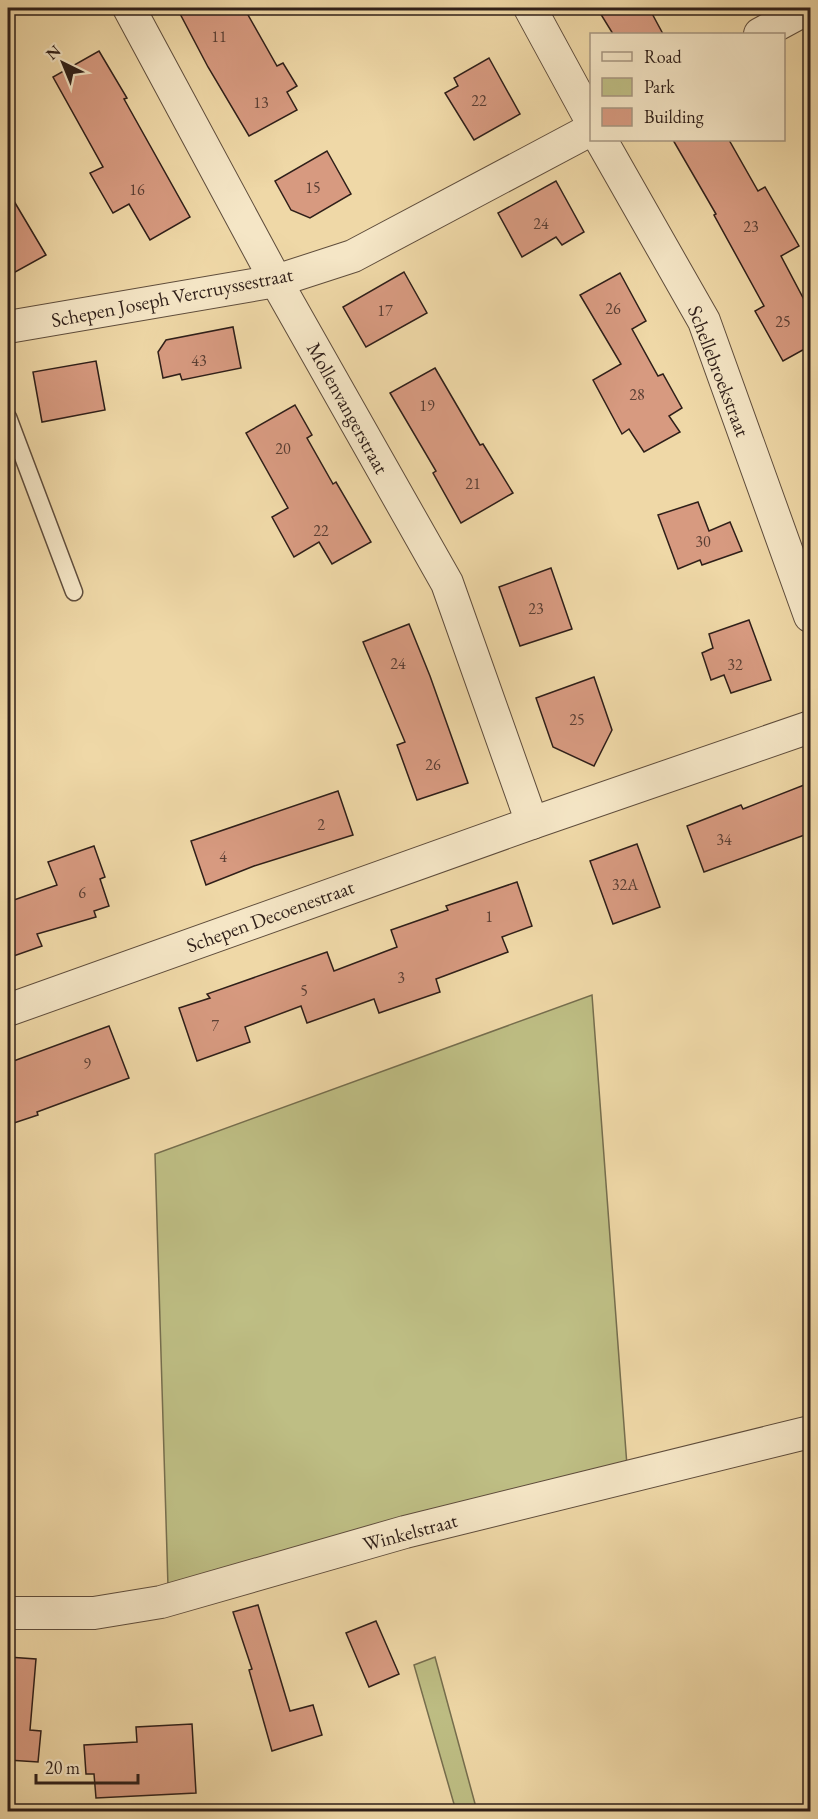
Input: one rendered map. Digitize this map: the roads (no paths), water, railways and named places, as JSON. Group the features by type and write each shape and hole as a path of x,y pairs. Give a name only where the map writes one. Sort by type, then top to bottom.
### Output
{"street":[{"name":"Mollenvangerstraat","path":"129,8 276,281 447,583 532,823"},
{"path":"530,8 590,120"},
{"path":"762,33 808,8"},
{"name":"Schepen Joseph Vercruyssestraat","path":"8,327 276,281 353,256 590,130"},
{"name":"Schellebroekstraat","path":"602,141 704,321 810,616"},
{"path":"532,823 810,727"},
{"name":"Schepen Decoenestraat","path":"8,1010 532,823"},
{"name":"Winkelstraat","path":"8,1613 94,1613 161,1602 405,1532 810,1432"}],"lane":[{"path":"8,417 75,591"}]}
